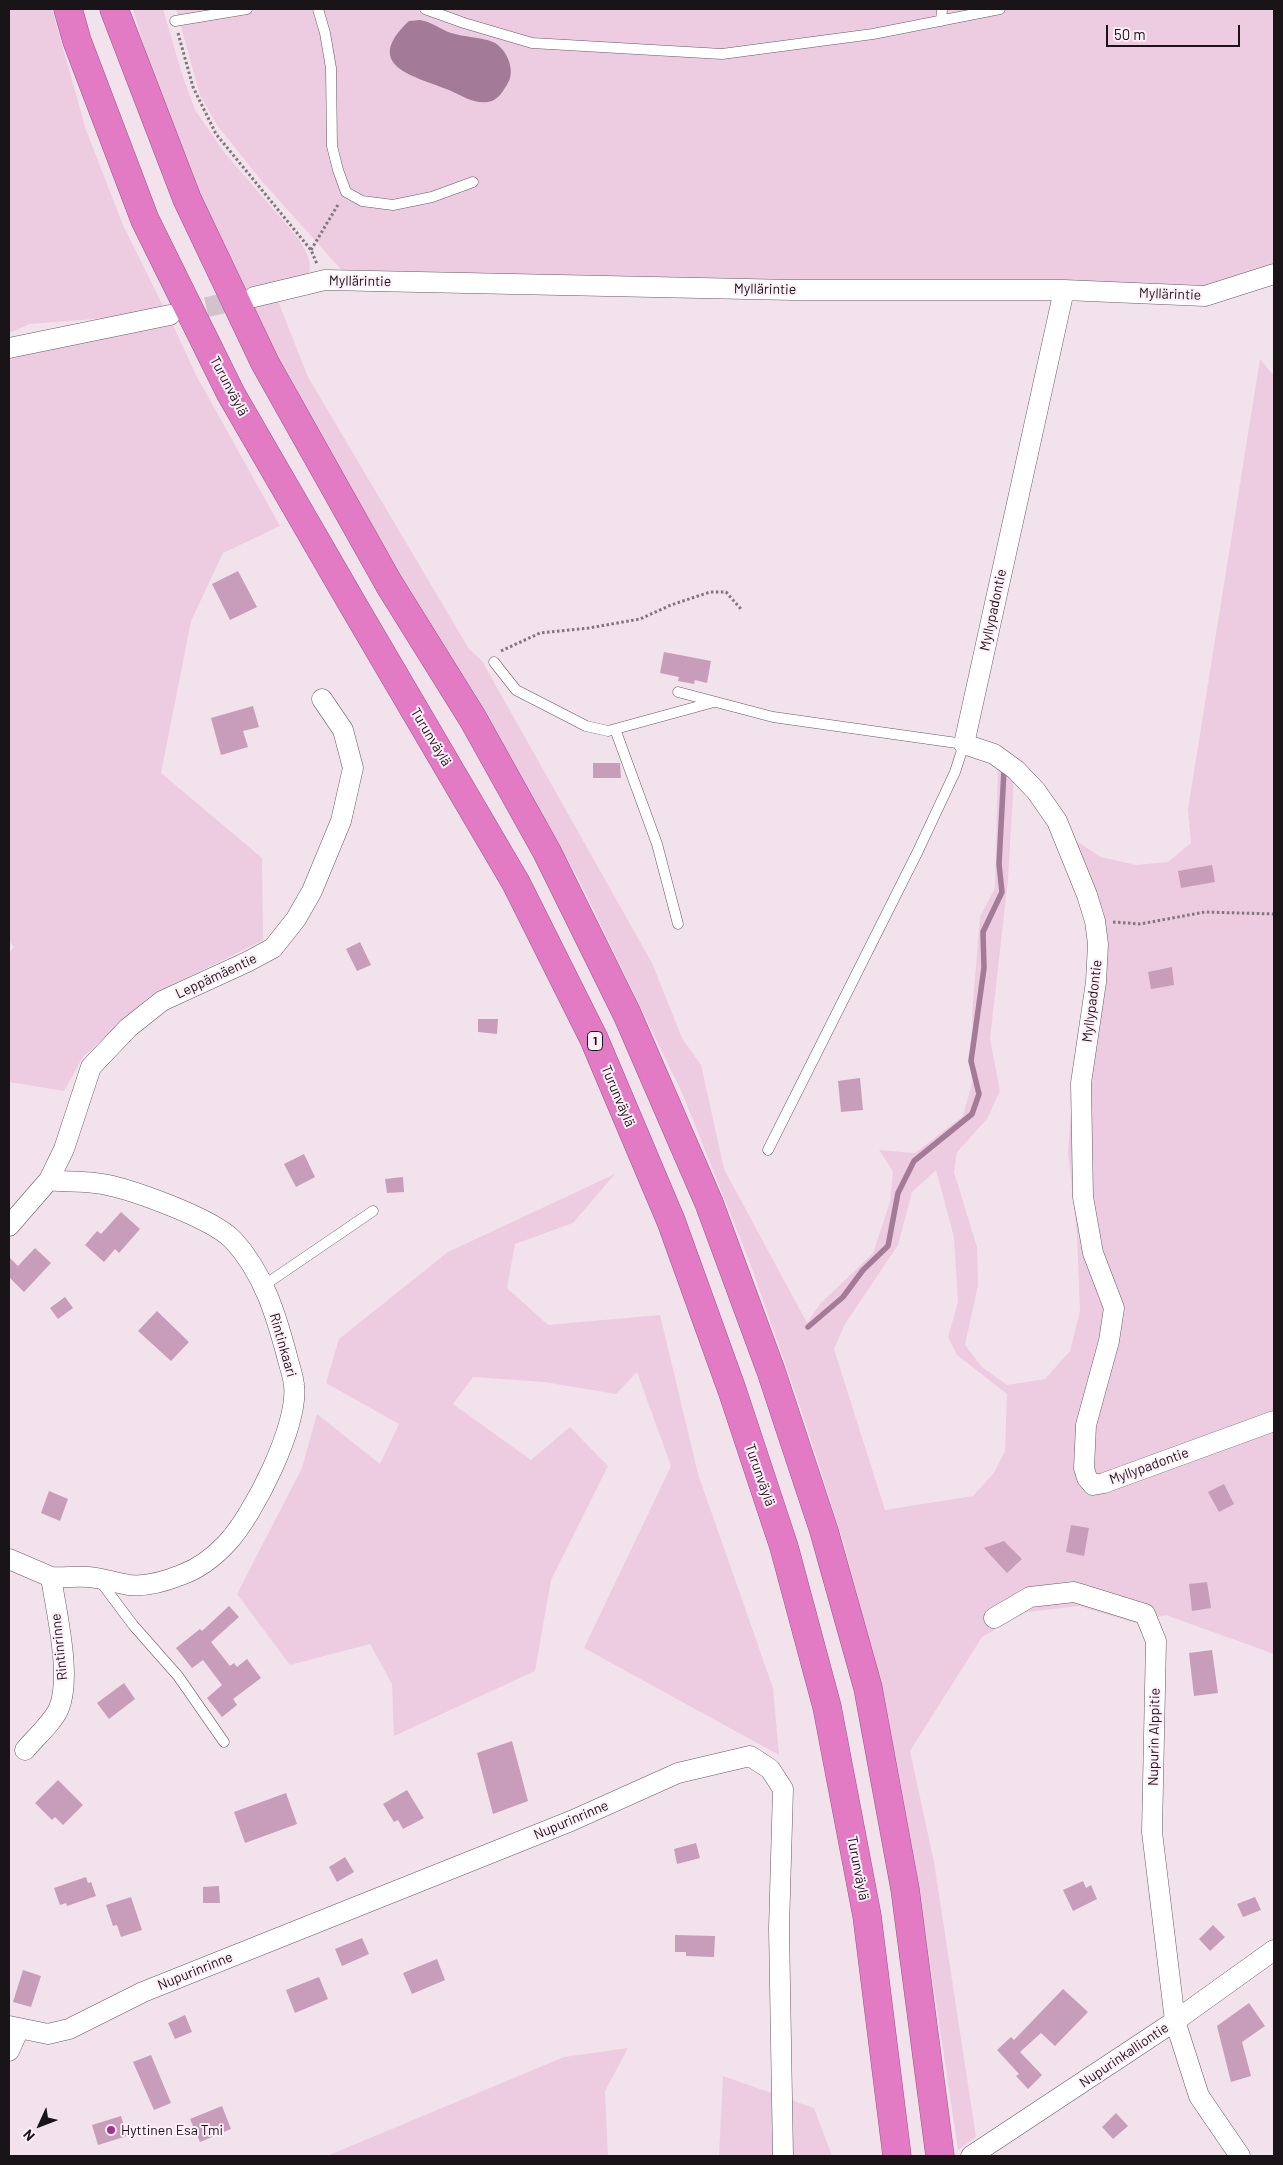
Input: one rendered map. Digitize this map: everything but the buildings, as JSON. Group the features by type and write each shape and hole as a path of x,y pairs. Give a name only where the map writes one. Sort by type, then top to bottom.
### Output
{"highway":[{"name":"Turunväylä","path":"68,9 77,41 145,220 231,394 516,883 594,1039 671,1221 728,1380 784,1547 827,1706 867,1916 897,2156"},
{"path":"114,9 187,199 265,363 389,584 473,719 546,852 627,1014 709,1203 771,1371 824,1532 868,1688 905,1889 940,2156"}],"street":[{"name":"Myllärintie","path":"254,297 325,280 783,290 1064,290 1205,296 1274,274"},
{"name":"Myllypadontie","path":"1064,290 964,744 994,754 1016,770 1036,791 1057,821 1087,896 1098,944 1096,982 1081,1083 1083,1197 1093,1253 1114,1308 1109,1341 1086,1425 1084,1468 1087,1478 1093,1485 1104,1483 1274,1420"},
{"path":"9,348 170,315"},
{"name":"Leppämäentie","path":"9,1226 49,1180 64,1149 90,1067 128,1028 162,1001 273,948 296,920 312,890 341,821 353,768 343,730 322,699"},
{"name":"Rintinkaari","path":"49,1180 96,1183 127,1190 208,1222 232,1239 254,1267 264,1286 295,1386 290,1424 278,1459 260,1493 227,1542 199,1567 182,1575 156,1583 131,1585 98,1578 50,1577"},
{"path":"9,1559 50,1577"},
{"name":"Rintinrinne","path":"25,1750 59,1708 64,1683 61,1646 50,1577"},
{"name":"Nupurin Alppitie","path":"994,1618 1030,1597 1074,1592 1145,1614 1156,1641 1152,1832 1175,2021"},
{"name":"Nupurinrinne","path":"14,2028 48,2034 69,2030 143,1992 571,1821 678,1773 750,1756 770,1769 783,1789 779,1928 783,2156"},
{"name":"Nupurinkalliontie","path":"977,2152 1175,2021 1274,1950"},
{"path":"1175,2021 1199,2096 1240,2156"},
{"path":"9,2051 14,2028"}],"lane":[{"path":"175,21 247,9"},
{"path":"318,9 325,33 331,68 332,146 346,192 362,201 393,205 432,197 473,182"},
{"path":"425,9 464,23 532,42 722,54 873,34 1000,9"},
{"path":"941,21 942,9"},
{"path":"494,662 516,690 586,726 608,730 715,702"},
{"path":"678,692 773,717 964,744 955,772 918,851 768,1150"},
{"path":"615,729 657,844 678,924"},
{"path":"264,1286 373,1211"},
{"path":"98,1578 133,1626 178,1676 224,1742"}],"path":[{"path":"175,21 193,87 216,134 311,250 325,280"},
{"path":"311,250 346,192"},
{"path":"494,662 500,652 540,633 590,628 640,619 670,605 710,592 726,592 742,609"},
{"path":"1094,921 1140,924 1205,912 1274,914"}],"shaded area":[{"path":"9,9 52,9 86,130 123,225 164,308 131,316 30,324 9,333"},
{"path":"133,9 163,9 182,74 195,110 224,152 297,237 309,259 309,274 247,293 197,188 149,63"},
{"path":"176,9 1274,9 1274,267 1202,287 346,275 260,179 217,125 200,95"},
{"path":"420,20 451,33 488,40 502,49 510,65 511,76 504,90 495,100 486,102 475,101 421,80 398,67 391,59 390,49 396,36 409,21"},
{"path":"278,301 308,377 469,649 482,661 652,963 682,1038 701,1065 724,1169 807,1323 820,1304 873,1253 890,1202 893,1171 879,1150 915,1153 963,1116 974,1076 972,1014 980,917 995,888 998,765 1014,776 1008,879 990,1039 1000,1091 987,1119 957,1152 954,1172 977,1247 978,1285 965,1345 982,1367 1007,1385 1045,1379 1070,1351 1080,1311 1077,1234 1068,1152 1074,1074 1092,952 1070,837 1101,857 1136,865 1168,862 1191,843 1188,809 1260,359 1274,376 1274,1654 1166,1615 1135,1623 1079,1606 1027,1612 982,1637 910,1751 934,1862 976,2137 958,2150 926,1936 875,1666 844,1544 802,1412 750,1263 683,1095 579,880 491,726 391,562 262,331 253,306","holes":["936,1170 954,1237 958,1302 948,1337 957,1355 1007,1394 1005,1451 994,1473 973,1496 885,1510 834,1349 845,1324 898,1245 912,1192"]},
{"path":"172,323 196,375 280,526 223,553 191,621 161,773 262,858 263,940 150,996 83,1057 64,1091 9,1082 9,953 14,947 9,941 9,357"},
{"path":"615,1174 573,1223 515,1244 507,1288 548,1325 660,1315 698,1474 773,1688 779,1755 584,1648 671,1466 637,1372 616,1394 544,1382 473,1377 453,1404 531,1460 570,1427 608,1466 551,1580 535,1671 394,1736 392,1684 370,1644 290,1665 237,1594 302,1468 317,1414 380,1464 399,1424 326,1383 339,1339 448,1252"},
{"path":"628,2048 605,2091 608,2156 327,2156 564,2057"},
{"path":"723,2076 814,2108 832,2156 719,2156"}],"waterway":[{"path":"808,1327 843,1297 863,1270 888,1246 898,1193 914,1161 972,1114 979,1094 971,1061 984,968 983,932 1002,892 999,864 1004,770"}],"tunnel":[{"path":"177,314 247,298"}],"place":[{"name":"Hyttinen Esa Tmi","path":"111,2130"}]}
